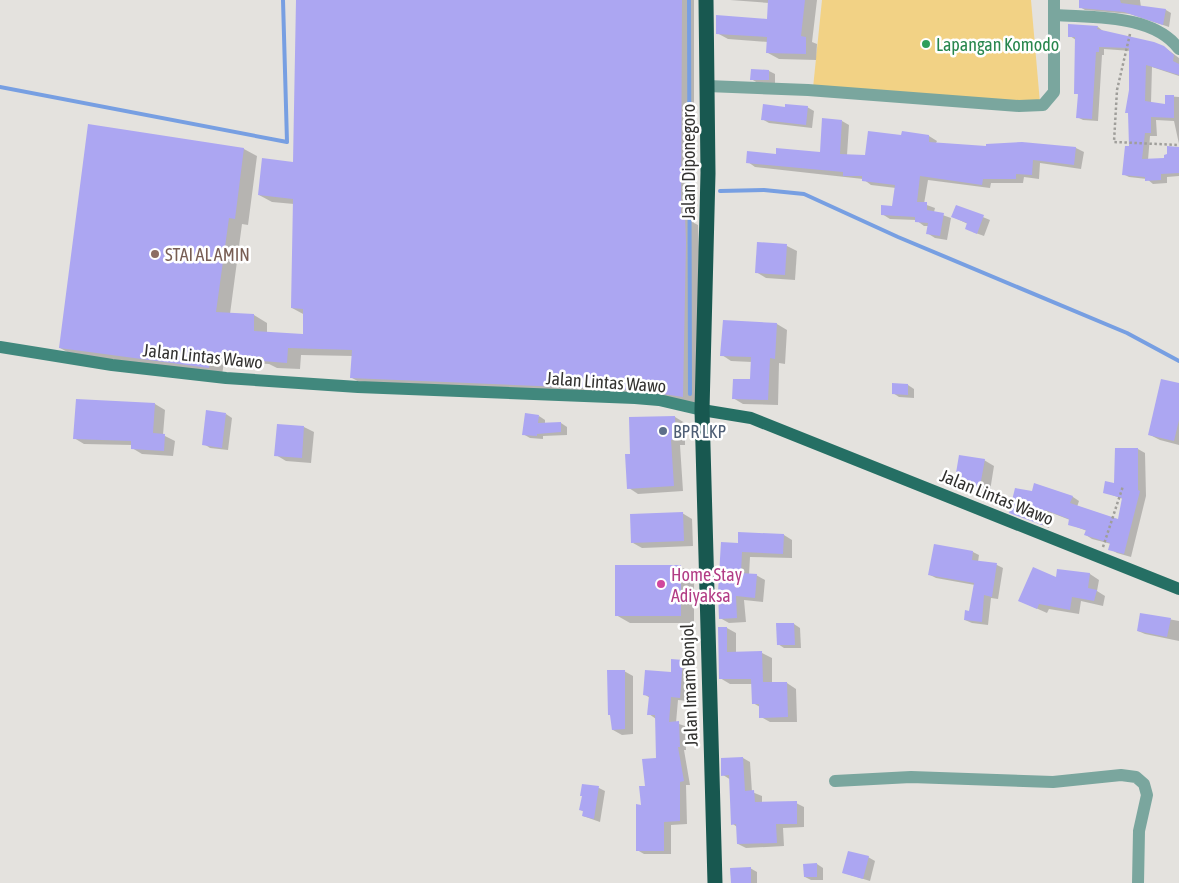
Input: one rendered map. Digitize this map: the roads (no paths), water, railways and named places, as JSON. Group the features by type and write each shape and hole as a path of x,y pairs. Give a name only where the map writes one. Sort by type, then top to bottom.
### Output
{"highway":[{"name":"Jalan Diponegoro","path":"702,410 708,173 706,0"},
{"name":"Jalan Imam Bonjol","path":"702,410 715,883"}],"main road":[{"name":"Jalan Lintas Wawo","path":"702,410 751,418 864,461 1179,589"}],"street":[{"path":"707,86 808,90 1010,106 1043,105 1054,92 1054,0"},
{"path":"1055,15 1132,23 1155,30 1179,50"},
{"name":"Jalan Lintas Wawo","path":"0,347 103,363 226,378 368,387 635,398 659,400 702,410"},
{"path":"836,781 920,777 1052,782 1121,775 1136,777 1144,784 1147,795 1139,831 1138,883"}],"waterway":[{"path":"0,87 287,142 283,0"},
{"path":"689,0 690,394"},
{"path":"720,191 764,190 804,194 898,237 1127,333 1179,361"}],"place":[{"name":"Lapangan Komodo","path":"926,44"},
{"name":"STAI AL AMIN","path":"155,254"},
{"name":"BPR LKP","path":"663,431"},
{"name":"Home Stay Adiyaksa","path":"661,584"}]}
